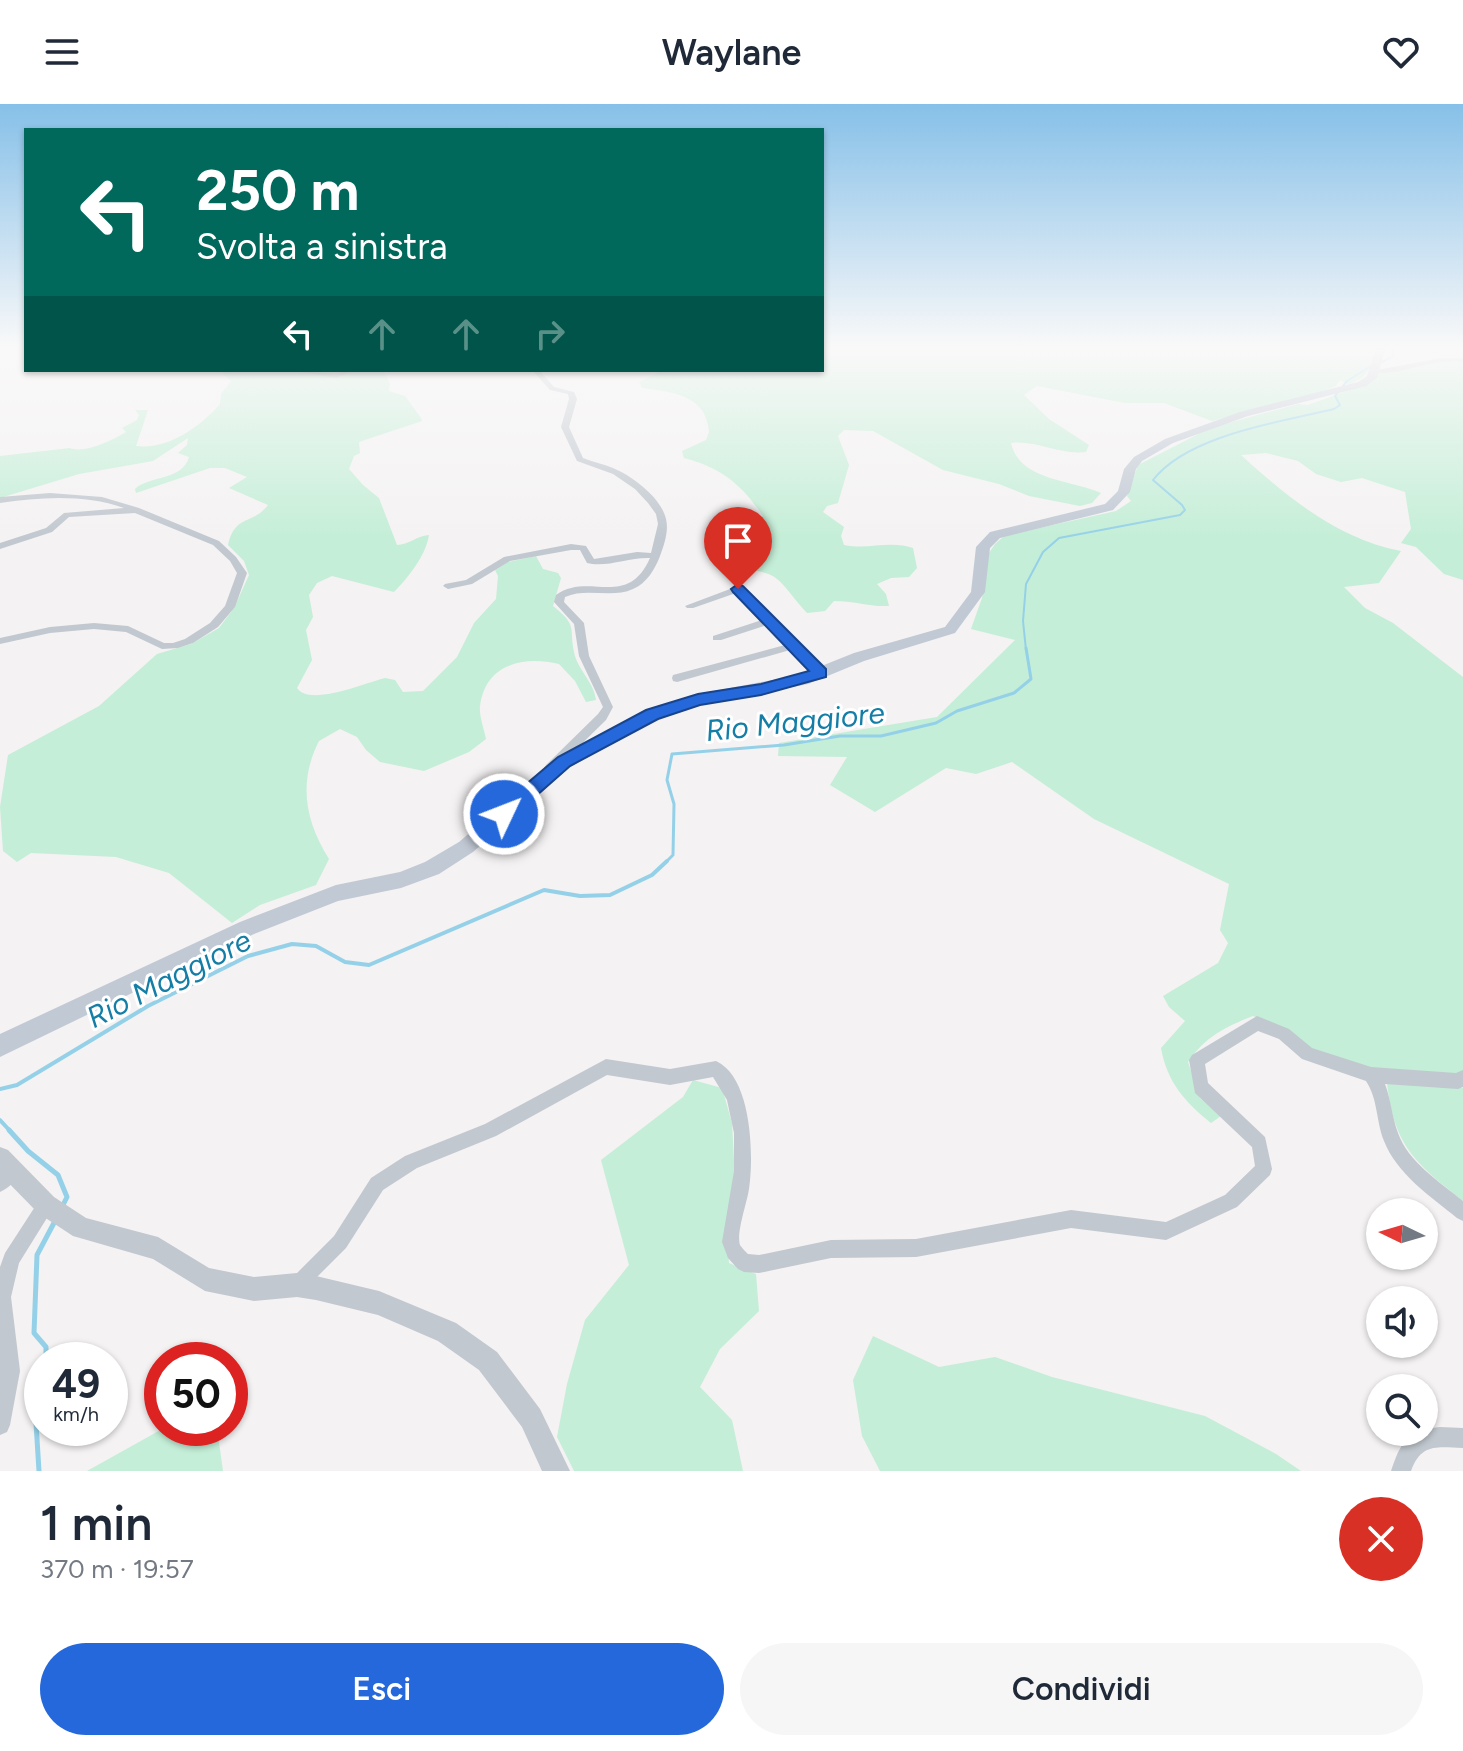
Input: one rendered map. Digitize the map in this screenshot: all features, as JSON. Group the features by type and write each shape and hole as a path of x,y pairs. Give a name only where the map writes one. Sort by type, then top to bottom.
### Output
{"main road":[{"path":"0,1046 247,928 336,893 401,880 432,868 466,847 564,762 652,715 698,700 761,689 820,673 859,657 950,630 978,592 983,547 995,535 1109,507 1124,492 1130,469 1138,459 1169,441 1257,411"}],"street":[{"path":"542,778 559,756 602,717 608,707 583,658 578,641 579,623 559,602 561,595 568,590 614,591 629,588 643,578 655,556 662,526 660,513 641,492 612,471 586,463 576,455 565,427 570,411"},
{"path":"0,500 28,496 115,501 216,543 242,573 230,607 214,625 189,641 174,646 162,646 128,629 94,626 50,630 0,641"},
{"path":"0,546 49,530 67,515 136,510"},
{"path":"448,586 469,582 507,559 571,547 583,548 590,561 594,562 637,555 655,556"},
{"path":"690,606 738,589 820,673"},
{"path":"717,638 769,621"},
{"path":"677,678 792,646"},
{"path":"297,1285 340,1242 377,1184 411,1162 490,1130 606,1067 670,1077 716,1069 728,1081 736,1103 743,1141 742,1182 732,1227 733,1249 744,1263 759,1264 831,1249 916,1248 1071,1219 1166,1231 1231,1201 1264,1169 1259,1143 1201,1087 1197,1060 1257,1023 1284,1034 1307,1054 1371,1075 1458,1081 1463,1078"},
{"path":"1371,1075 1379,1084 1393,1142 1407,1161 1463,1212"},
{"path":"4,1171 54,1211 81,1228 158,1249 205,1279 254,1289 297,1285 379,1303 447,1332 488,1361 531,1418 556,1471"},
{"path":"0,1425 10,1371 2,1297 11,1259 54,1211"},
{"path":"1401,1471 1407,1451 1420,1441 1463,1438"}],"green space":[{"path":"136,411 148,411 136,446 171,441 213,411 416,411 421,418 422,421 359,442 360,453 354,456 349,469 379,498 397,545 429,535 424,550 394,592 332,576 317,583 309,595 313,617 306,630 312,660 297,688 303,693 325,695 385,678 395,680 403,692 423,691 457,657 474,623 496,599 498,576 495,570 508,562 536,556 543,569 558,573 561,578 553,606 571,627 576,658 596,700 586,702 575,681 559,664 520,662 498,672 484,692 480,710 486,739 469,752 424,771 380,762 357,737 340,729 319,741 308,771 307,801 314,830 329,859 316,885 260,905 232,923 169,873 116,857 31,853 17,862 3,851 0,807 8,755 99,706 157,654 191,644 219,628 234,608 249,575 244,561 228,545 231,535 235,528 268,505 229,488 247,477 225,468 210,468 136,493 135,489 141,485 173,474 185,465 189,457 178,453 187,445 188,438 153,461 79,474 0,498 0,456 98,445 126,432 122,428 137,420 139,415"},
{"path":"702,411 1040,411 1089,445 1086,452 1011,443 1016,456 1036,472 1101,493 1092,503 1080,506 1029,496 999,484 943,470 873,431 844,430 838,436 849,465 838,503 827,506 823,512 844,527 841,536 844,545 913,548 917,568 909,577 891,578 877,584 886,594 889,606 834,601 825,611 807,613 776,578 731,568 720,546 723,535 753,525 763,516 730,479 684,458 682,451 706,440 709,432"},
{"path":"1185,411 1252,411 1212,421"},
{"path":"1273,411 1463,411 1463,580 1444,574 1416,547 1401,543 1411,529 1405,492 1362,478 1341,482 1316,474 1298,461 1266,453 1241,455 1276,486 1335,527 1401,551 1379,583 1344,587 1365,608 1393,623 1463,677 1463,1071 1453,1076 1372,1071 1309,1049 1287,1030 1253,1016 1216,1034 1188,1062 1200,1098 1221,1116 1211,1123 1185,1099 1168,1071 1161,1048 1185,1021 1169,1007 1163,996 1218,963 1228,943 1220,930 1229,884 1094,819 1012,762 976,774 946,768 875,812 830,785 847,757 778,756 779,743 937,717 1015,640 971,629 982,598 989,553 995,544 1003,537 1021,532 1116,511 1131,501 1127,496 1138,465 1210,428"},
{"path":"693,1080 722,1088 732,1123 735,1179 726,1224 729,1263 756,1274 759,1311 720,1349 700,1387 732,1420 743,1471 574,1471 557,1437 567,1384 585,1320 629,1265 601,1160 683,1097"},
{"path":"1387,1083 1463,1088 1463,1201 1420,1164 1401,1138 1390,1105"},
{"path":"873,1336 939,1367 995,1357 1052,1377 1205,1416 1301,1471 880,1471 862,1436 853,1380"},
{"path":"144,1439 144,1446 220,1446 223,1471 87,1471"}],"waterway":[{"name":"Rio Maggiore","path":"1026,650 1023,621 1026,584 1043,552 1059,538 1180,515 1185,510 1182,505 1153,480 1169,465 1188,452 1236,432 1326,411"},
{"name":"Rio Maggiore","path":"667,861 673,855 674,804 667,780 672,754 784,745 840,736 881,736 936,723 957,711 1014,693 1031,679 1026,648"},
{"name":"Rio Maggiore","path":"0,1089 17,1085 148,1006 248,956 292,944 316,946 345,962 369,965 544,890 580,896 610,895 652,875 667,861"},
{"path":"0,1120 11,1132"},
{"path":"9,1130 28,1151 58,1175 67,1197 62,1207"},
{"path":"42,1342 34,1333 37,1255 55,1221"},
{"path":"37,1446 39,1471"}],"route":[{"path":"504,814 564,762 652,715 698,700 802,680 820,673 738,589"}]}
